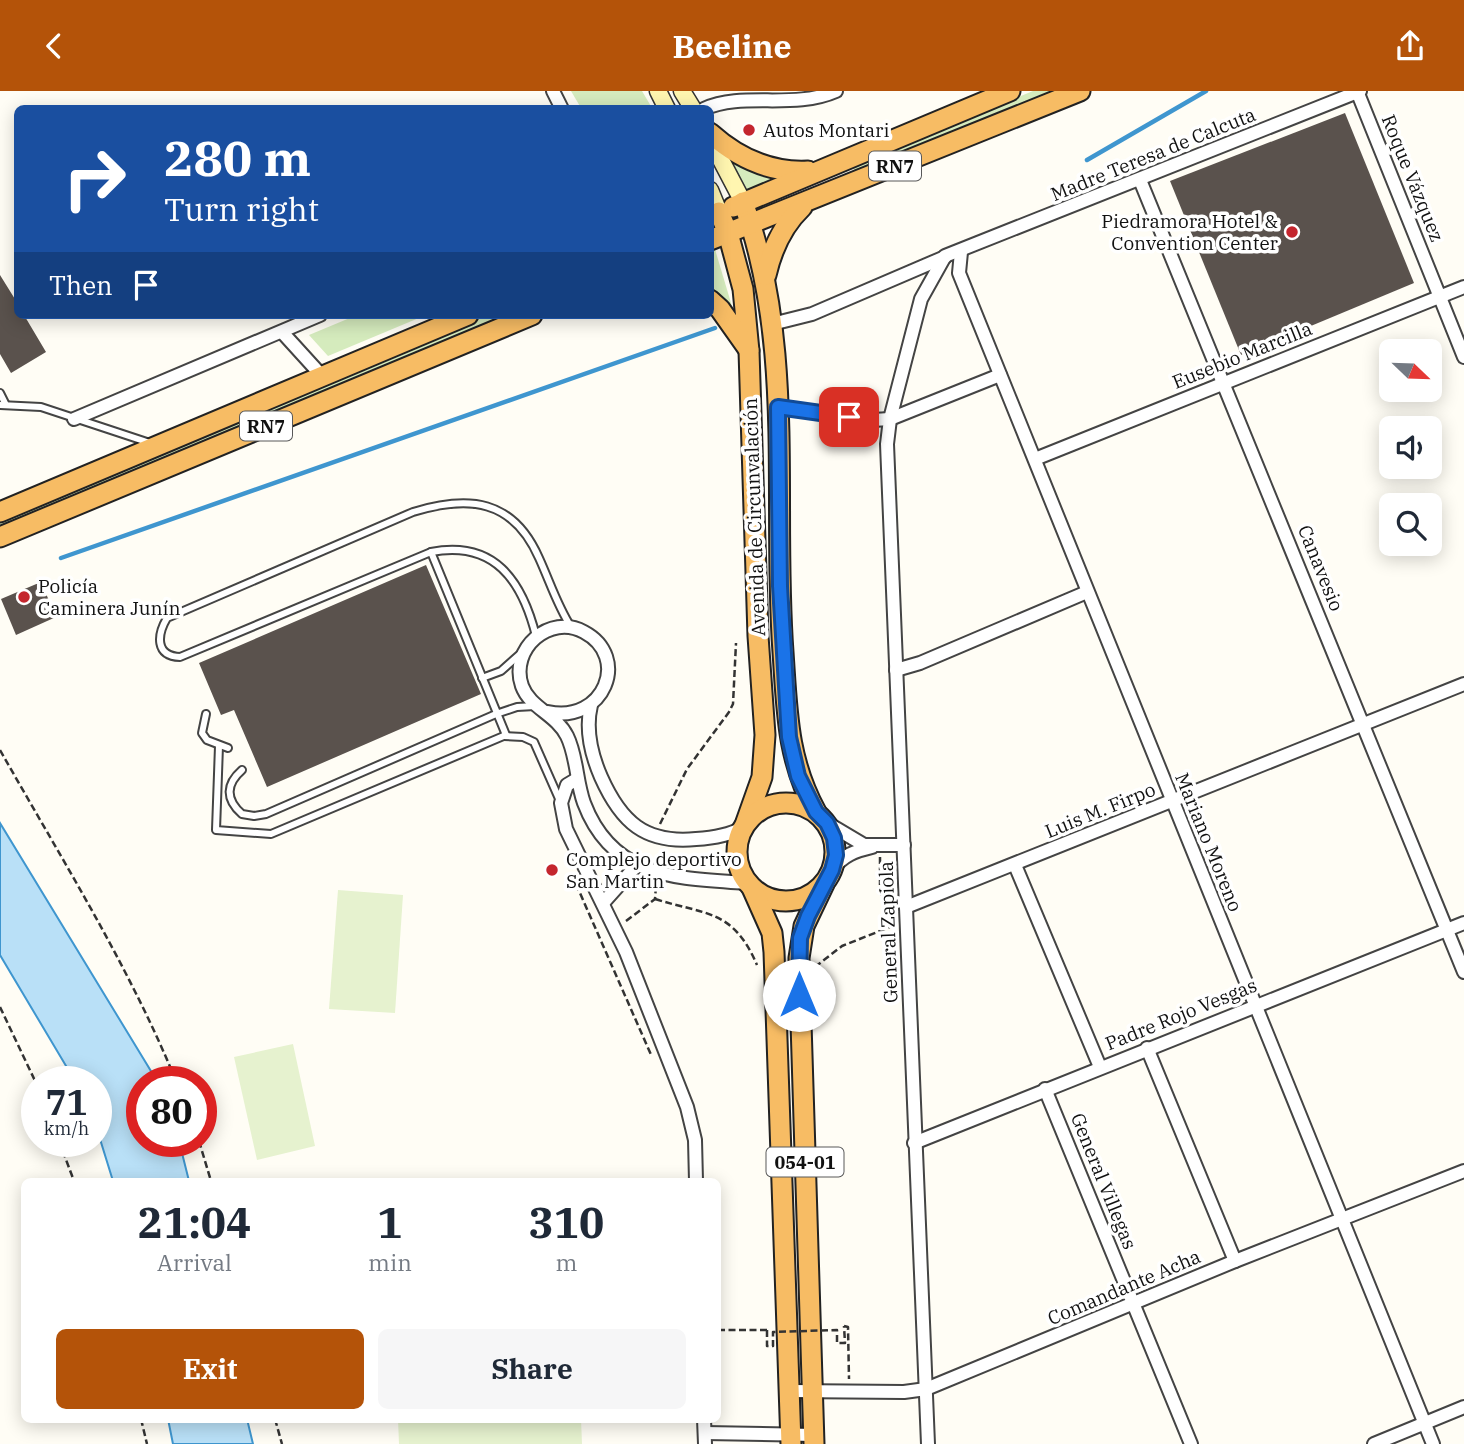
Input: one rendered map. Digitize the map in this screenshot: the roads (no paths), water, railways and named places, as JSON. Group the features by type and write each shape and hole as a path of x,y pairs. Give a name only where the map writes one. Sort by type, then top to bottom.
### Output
{"highway":[{"name":"RN7","path":"715,214 1010,91"},
{"name":"RN7","path":"719,237 1080,91"},
{"path":"714,136 734,151 764,166 788,172 820,170"},
{"name":"Avenida de Circunvalación","path":"743,202 765,279 772,324 778,407 780,586 789,737 798,776 834,838 836,855 804,926 799,958 814,1440"},
{"path":"765,279 769,260 781,234 807,202"},
{"name":"Avenida de Circunvalación","path":"715,214 719,237 747,312 750,351 758,636 765,736 762,777 737,841 736,857 741,873 768,922 773,942 790,1440"},
{"path":"714,304 750,351"},
{"name":"RN7","path":"0,513 458,319"},
{"name":"RN7","path":"0,537 522,319"},
{"path":"744,825 754,813 769,805 785,802 801,804 821,818"},
{"path":"750,885 763,897 796,901 811,895 828,877"}],"main road":[{"name":"054-01","path":"714,147 743,202"}],"street":[{"path":"714,106 731,100 808,100 836,91"},
{"name":"Madre Teresa de Calcuta","path":"772,324 812,314 945,257 1358,91"},
{"name":"Roque Vázquez","path":"1358,91 1464,357"},
{"name":"Canavesio","path":"1140,180 1464,972"},
{"name":"Mariano Moreno","path":"961,252 959,273 1433,1444"},
{"name":"General Zapiola","path":"928,1444 887,444 890,419 920,299 927,283 945,257"},
{"name":"Eusebio Marcilla","path":"1035,459 1464,287"},
{"path":"74,419 311,319"},
{"path":"282,332 322,376"},
{"path":"778,407 873,420 890,419 1000,375"},
{"path":"896,670 920,663 1087,592"},
{"path":"744,825 732,834 670,840 658,837 628,821 608,793 590,746 588,717 591,705 604,688 607,662 594,639 571,627 547,630 531,641 521,658 521,684 566,734 585,804 596,826 623,856 656,873 706,882 750,885"},
{"name":"Luis M. Firpo","path":"906,907 1464,684"},
{"path":"542,709 561,715 574,714 591,705"},
{"path":"577,779 567,785 561,803 566,828 615,929 692,1122 696,1178"},
{"path":"821,818 856,841 878,846"},
{"path":"828,877 840,860 851,853 878,846 904,845"},
{"path":"603,903 637,865"},
{"path":"1015,865 1100,1067"},
{"name":"Padre Rojo Vesgas","path":"914,1143 1464,923"},
{"path":"1147,1048 1235,1261"},
{"name":"General Villegas","path":"1045,1089 1191,1444"},
{"name":"Comandante Acha","path":"790,1391 926,1389 1235,1261 1464,1171"},
{"path":"1374,1444 1464,1407"},
{"path":"705,1439 814,1440"}],"lane":[{"path":"0,393 3,404 41,407 156,445"},
{"path":"482,678 513,663 531,641 522,595 500,565 467,549 431,552 180,657 164,652 159,641 160,630 167,618 413,512 456,502 481,503 502,513 517,526 530,541 554,599 571,627"},
{"path":"431,552 506,735 504,736"},
{"path":"242,769 232,779 228,790 230,799 242,814 266,814 496,714 517,707 542,709"},
{"path":"206,714 202,733 207,740 228,748"},
{"path":"219,746 216,830 271,834 504,736 530,738 534,742 561,803"}],"water":[{"path":"0,823 148,1066 126,1066 126,1157 183,1157 188,1178 112,1178 106,1157 112,1157 112,1066 66,1066 0,955"},
{"path":"169,1423 248,1423 253,1444 173,1444"}],"waterway":[{"path":"1087,160 1206,91"},
{"path":"61,558 715,328"}],"place":[{"name":"Autos Montari","path":"749,130"},
{"name":"Piedramora Hotel & Convention Center","path":"1292,232"},
{"name":"Policía Caminera Junín","path":"24,597"},
{"name":"Complejo deportivo San Martin","path":"552,870"}]}
